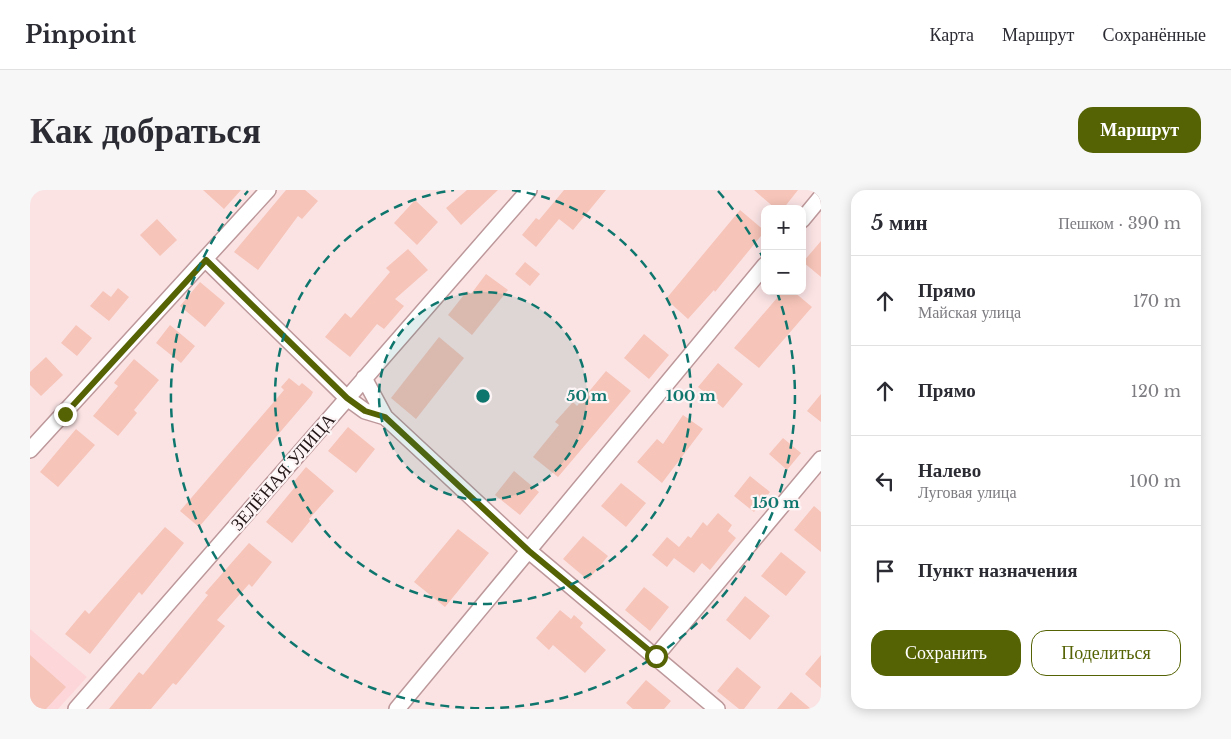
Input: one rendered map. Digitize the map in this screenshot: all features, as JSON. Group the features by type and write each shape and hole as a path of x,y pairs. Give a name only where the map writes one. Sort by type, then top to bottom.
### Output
{"street":[{"path":"30,450 206,260 268,190"},
{"name":"ЗЕЛЁНАЯ УЛИЦА","path":"76,709 529,190"},
{"path":"806,215 821,197"},
{"path":"206,260 347,398 365,411 385,417"},
{"path":"399,708 761,270"},
{"path":"364,378 385,417 529,551 718,709"},
{"path":"656,656 821,459"}],"shaded area":[{"path":"30,629 87,677 58,709 30,709"}],"building":[{"path":"203,190 241,190 224,209"},
{"path":"286,190 305,190 318,201 302,219 298,216 258,270 234,252"},
{"path":"467,190 498,190 461,225 446,208"},
{"path":"564,190 606,190 573,230 559,219 536,247 522,235 536,218 539,220"},
{"path":"754,190 798,190 786,205 771,205"},
{"path":"415,200 438,222 417,245 394,223"},
{"path":"740,210 761,228 761,236 715,292 714,290 688,319 666,299"},
{"path":"157,219 177,240 160,256 140,235"},
{"path":"821,241 821,277 806,264 806,258"},
{"path":"408,249 428,270 395,299 404,306 384,329 377,324 350,357 325,337 345,313 351,318 390,272 386,268"},
{"path":"525,262 540,274 530,286 515,274"},
{"path":"486,274 508,290 472,335 448,315 467,291 471,294"},
{"path":"200,282 225,303 205,327 180,306"},
{"path":"118,288 129,297 109,321 90,306 103,291 111,297"},
{"path":"780,295 798,295 812,307 759,368 734,348"},
{"path":"76,325 92,338 77,356 61,343"},
{"path":"170,325 195,346 181,363 156,343"},
{"path":"644,334 669,355 649,379 624,358"},
{"path":"439,337 464,358 416,419 391,398"},
{"path":"46,357 63,375 41,396 30,385 30,372"},
{"path":"134,359 159,380 134,410 137,413 118,436 93,416 118,386 114,383"},
{"path":"718,363 743,384 723,408 698,387"},
{"path":"606,371 631,391 558,477 533,457 559,425 555,422 573,402 577,406"},
{"path":"289,378 299,386 302,383 313,392 311,396 199,527 180,511 284,390 281,387"},
{"path":"821,394 821,422 807,411"},
{"path":"683,415 703,429 662,483 637,462 657,439 663,444"},
{"path":"348,427 375,449 356,473 328,451"},
{"path":"76,429 95,445 58,487 40,472"},
{"path":"783,438 801,453 787,470 769,454"},
{"path":"306,467 334,491 309,519 310,521 292,543 266,522 295,487 292,484"},
{"path":"514,471 539,492 520,515 495,495"},
{"path":"750,476 770,492 754,512 734,496"},
{"path":"621,483 646,503 626,527 601,506"},
{"path":"814,506 821,512 821,552 794,530"},
{"path":"718,513 732,525 728,531 736,538 710,570 702,563 694,573 674,558 667,567 652,555 667,537 679,547 688,536 691,538 703,522 707,526"},
{"path":"165,527 184,543 142,595 139,592 90,654 65,634 85,610 89,614"},
{"path":"458,529 489,553 445,607 414,582"},
{"path":"583,536 608,556 588,580 563,559"},
{"path":"249,543 272,562 252,587 249,584 217,620 225,626 176,685 173,683 151,709 109,709 139,672 143,675 208,595 205,593"},
{"path":"781,552 806,572 786,596 761,576"},
{"path":"644,587 669,607 650,631 625,610"},
{"path":"745,596 770,616 750,640 726,620"},
{"path":"560,610 571,619 574,615 583,623 580,627 606,650 585,673 553,645 549,650 536,638"},
{"path":"30,655 66,687 46,709 30,709"},
{"path":"821,655 821,688 805,674"},
{"path":"737,667 761,687 744,709 739,709 717,691"},
{"path":"646,680 671,701 664,709 633,709 626,703"},
{"path":"791,692 811,709 777,709"}],"route":[{"path":"65,414 206,260 347,398 365,411 385,417 529,551 656,656"}]}
